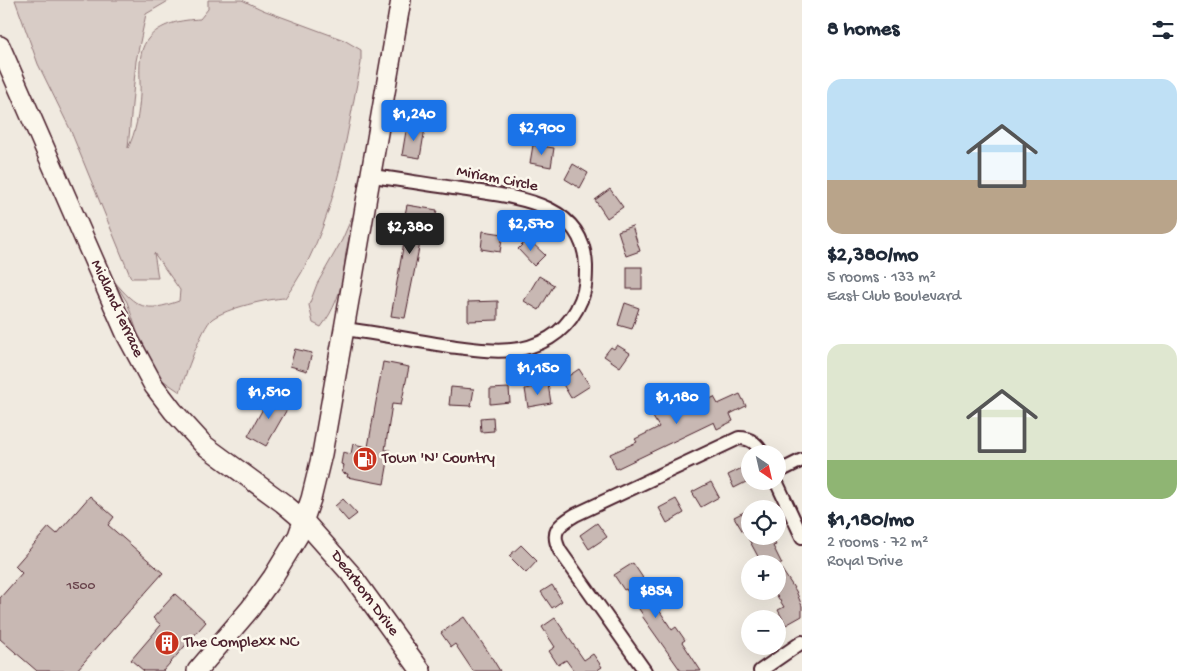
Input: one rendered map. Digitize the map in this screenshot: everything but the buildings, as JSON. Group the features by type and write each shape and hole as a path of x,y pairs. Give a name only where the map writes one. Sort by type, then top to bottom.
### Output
{"street":[{"path":"197,671 250,609 273,577 298,536 311,499 322,454 372,176 401,0"},
{"name":"Midland Terrace","path":"0,46 127,336 154,386 178,417 204,445 303,520"},
{"name":"Miriam Circle","path":"344,329 476,350 504,351 521,349 550,338 563,328 575,316 584,295 586,257 580,240 573,228 560,216 544,206 516,197 372,176"},
{"path":"645,671 556,544 556,530 562,522 739,438 746,438 757,445"},
{"path":"786,468 802,460"},
{"path":"780,490 802,537"},
{"name":"Dearborn Drive","path":"303,520 350,573 421,671"},
{"path":"760,671 802,642"}],"shaded area":[{"path":"15,0 170,0 146,14 136,61 128,148 138,115 140,58 144,45 153,34 165,26 186,20 200,19 208,9 208,0 242,0 263,10 344,40 361,50 361,63 336,185 316,244 302,272 285,298 247,305 227,311 212,319 203,332 180,392 158,377 142,346 127,302 114,281 129,297 142,306 158,307 179,301 180,290 154,253 158,278 131,278 70,129 38,64"},
{"path":"352,217 341,286 333,307 321,327 313,323 309,305 317,284 342,240"}],"place":[{"name":"Town 'N' Country","path":"365,459"},
{"name":"The Complexx NC","path":"167,643"}]}
